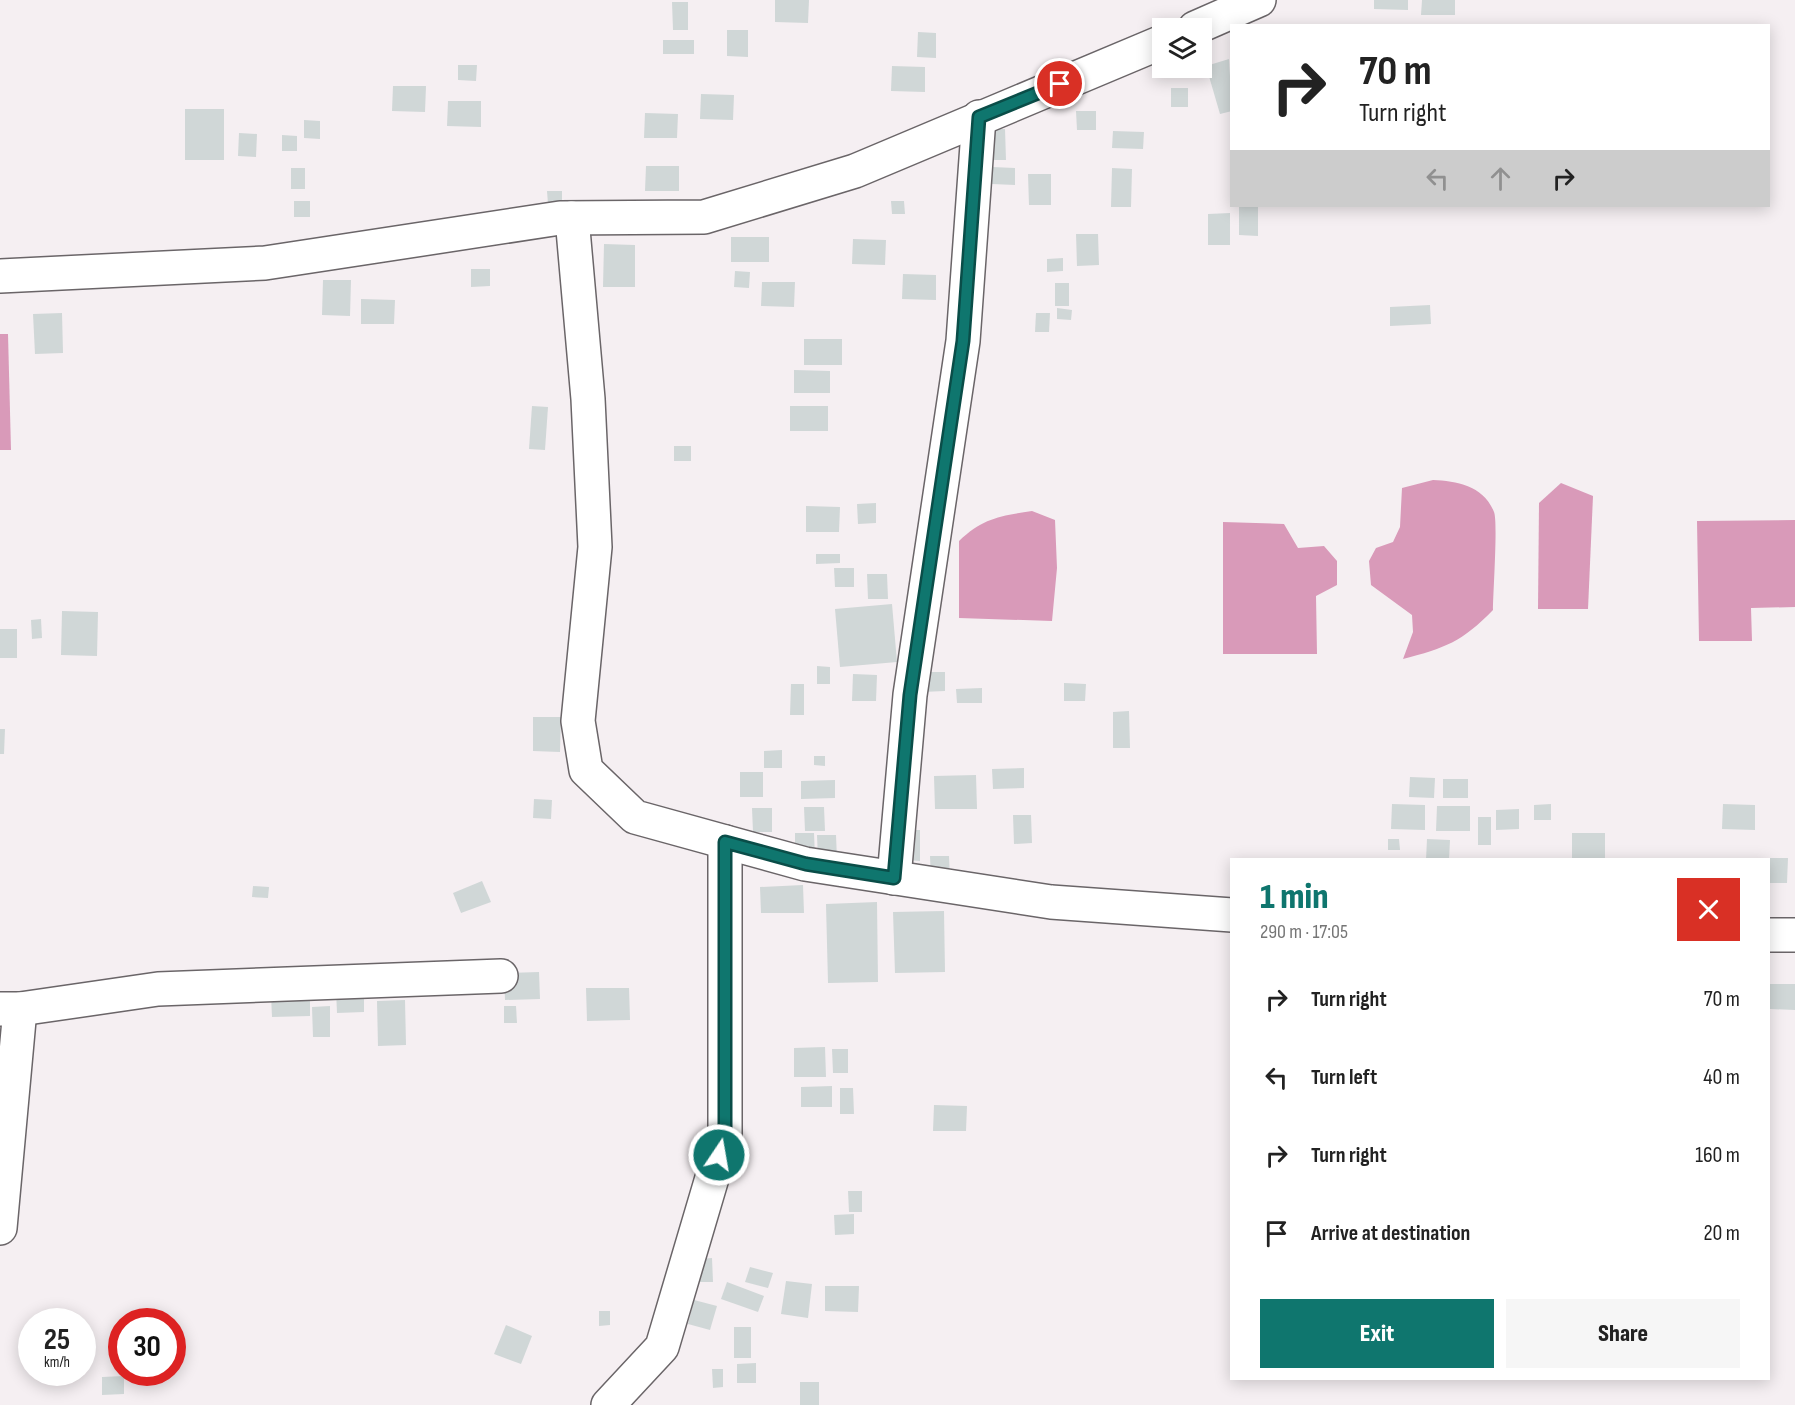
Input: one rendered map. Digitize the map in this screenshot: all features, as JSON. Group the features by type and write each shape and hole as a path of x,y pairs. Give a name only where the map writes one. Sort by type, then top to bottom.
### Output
{"street":[{"path":"1212,21 1259,0"},
{"path":"0,276 265,263 573,218 704,217 855,171 1152,46"},
{"path":"894,878 910,695 963,341 979,117"},
{"path":"573,218 588,399 595,547 578,721 586,770 635,818 806,864 1051,902 1230,915"},
{"path":"608,1405 662,1347 725,1134 725,842"},
{"path":"1770,935 1795,935"},
{"path":"0,1228 10,1009 158,989 501,976"}],"shaded area":[{"path":"0,334 8,334 11,450 0,450"},
{"path":"1433,480 1460,484 1477,491 1484,496 1494,512 1493,610 1462,637 1442,647 1403,659 1413,632 1412,615 1371,585 1369,561 1376,548 1393,542 1400,527 1402,488"},
{"path":"1561,483 1593,496 1588,609 1538,609 1539,503"},
{"path":"1032,511 1055,520 1057,568 1052,621 959,618 959,541 976,527 993,519"},
{"path":"1795,520 1795,607 1751,608 1752,641 1699,641 1697,521"},
{"path":"1223,522 1284,524 1298,548 1324,546 1337,561 1337,585 1316,596 1317,654 1223,654"}],"building":[{"path":"775,0 809,0 808,23 775,22"},
{"path":"1374,0 1408,0 1408,10 1374,9"},
{"path":"1422,0 1455,0 1455,15 1421,15"},
{"path":"672,2 688,2 688,30 673,30"},
{"path":"727,30 748,30 748,57 727,56"},
{"path":"918,32 936,33 936,58 917,57"},
{"path":"663,40 694,40 694,54 663,54"},
{"path":"1229,59 1230,112 1220,114 1210,78 1212,78 1212,64"},
{"path":"458,65 477,65 476,81 458,80"},
{"path":"892,66 925,67 925,92 891,91"},
{"path":"393,86 426,86 425,112 392,111"},
{"path":"1171,88 1188,88 1188,107 1171,107"},
{"path":"701,94 734,95 733,120 700,119"},
{"path":"448,101 481,101 481,127 447,126"},
{"path":"185,109 224,109 224,160 185,160"},
{"path":"1076,111 1096,111 1096,130 1077,130"},
{"path":"645,113 678,114 677,138 644,138"},
{"path":"304,120 320,121 320,139 304,138"},
{"path":"983,129 1005,129 1006,160 983,160"},
{"path":"1113,131 1144,132 1143,149 1112,148"},
{"path":"239,133 257,134 256,157 238,156"},
{"path":"282,135 297,136 297,151 282,151"},
{"path":"646,166 679,166 679,191 645,191"},
{"path":"992,167 1015,168 1015,185 992,184"},
{"path":"291,168 305,168 305,189 291,189"},
{"path":"1112,168 1132,169 1131,207 1111,207"},
{"path":"1028,174 1051,174 1051,205 1029,205"},
{"path":"547,191 562,191 562,203 548,204"},
{"path":"294,201 310,201 310,217 294,217"},
{"path":"891,201 904,201 905,214 892,214"},
{"path":"1239,207 1258,207 1258,236 1239,235"},
{"path":"1230,213 1230,245 1208,245 1208,214"},
{"path":"1076,234 1098,234 1099,265 1077,266"},
{"path":"731,237 769,237 769,262 731,262"},
{"path":"853,239 886,240 885,265 852,264"},
{"path":"604,244 635,245 635,287 603,287"},
{"path":"1063,258 1063,271 1047,272 1047,259"},
{"path":"471,269 490,269 490,286 471,287"},
{"path":"735,271 750,272 749,288 734,287"},
{"path":"903,274 936,275 936,300 902,299"},
{"path":"323,280 351,280 350,316 322,315"},
{"path":"762,282 795,282 794,307 761,306"},
{"path":"1055,283 1069,283 1069,306 1055,306"},
{"path":"361,299 395,300 394,324 361,324"},
{"path":"1430,305 1431,324 1390,326 1390,307"},
{"path":"1057,308 1072,310 1071,320 1057,319"},
{"path":"62,313 63,353 35,354 33,314"},
{"path":"1036,313 1050,313 1049,332 1035,332"},
{"path":"804,339 842,339 842,365 804,365"},
{"path":"794,370 830,371 830,393 794,393"},
{"path":"532,406 548,407 545,450 529,449"},
{"path":"790,406 828,406 828,431 790,431"},
{"path":"674,446 691,446 691,461 674,461"},
{"path":"876,503 876,523 858,524 857,504"},
{"path":"806,506 840,507 839,532 806,532"},
{"path":"816,554 840,554 840,563 816,564"},
{"path":"834,568 854,568 854,587 835,587"},
{"path":"867,574 887,574 888,599 868,599"},
{"path":"892,604 897,662 840,667 835,609"},
{"path":"62,611 98,612 97,656 61,655"},
{"path":"41,619 42,638 32,639 31,620"},
{"path":"0,629 17,629 17,658 0,658"},
{"path":"817,666 830,667 830,684 817,684"},
{"path":"921,672 945,672 945,691 922,692"},
{"path":"853,674 877,675 876,701 852,701"},
{"path":"1064,683 1086,684 1085,701 1064,701"},
{"path":"791,684 804,684 804,715 790,715"},
{"path":"982,688 982,703 957,703 956,689"},
{"path":"1129,711 1130,748 1113,748 1113,712"},
{"path":"533,717 561,717 560,752 533,751"},
{"path":"0,729 5,729 4,754 0,754"},
{"path":"782,750 782,768 764,768 764,751"},
{"path":"814,756 825,756 825,766 814,765"},
{"path":"1024,768 1024,788 993,789 992,769"},
{"path":"740,772 763,772 763,797 740,797"},
{"path":"976,775 977,809 935,809 934,776"},
{"path":"1410,777 1435,778 1434,798 1409,797"},
{"path":"1443,779 1468,779 1468,798 1443,798"},
{"path":"835,780 835,798 801,799 801,781"},
{"path":"534,799 552,800 551,819 533,818"},
{"path":"1392,804 1425,805 1425,830 1391,829"},
{"path":"1551,804 1551,820 1534,820 1534,805"},
{"path":"1723,804 1755,805 1755,830 1722,829"},
{"path":"1437,806 1470,806 1470,831 1436,831"},
{"path":"804,807 824,807 825,831 805,831"},
{"path":"752,808 772,808 772,832 753,832"},
{"path":"1519,809 1519,829 1496,830 1496,810"},
{"path":"1013,815 1031,815 1032,843 1014,844"},
{"path":"1478,817 1491,817 1491,845 1478,845"},
{"path":"909,830 920,830 920,861 908,860"},
{"path":"795,833 814,833 815,857 795,857"},
{"path":"1572,833 1605,833 1605,858 1572,858"},
{"path":"817,835 836,835 837,859 818,859"},
{"path":"1388,839 1399,839 1400,850 1388,850"},
{"path":"1427,839 1450,840 1449,858 1426,858"},
{"path":"930,856 949,856 950,880 931,880"},
{"path":"1770,858 1788,858 1787,883 1770,883"},
{"path":"482,881 491,902 461,913 453,893"},
{"path":"803,885 804,913 761,913 760,887"},
{"path":"253,886 269,887 268,898 252,897"},
{"path":"877,902 878,982 828,983 826,904"},
{"path":"944,911 945,972 895,973 893,912"},
{"path":"539,972 540,999 505,1000 504,973"},
{"path":"1770,984 1795,984 1795,1010 1770,1009"},
{"path":"586,988 629,988 630,1020 587,1021"},
{"path":"364,989 364,1012 337,1013 336,990"},
{"path":"310,994 310,1016 272,1017 271,995"},
{"path":"405,1000 406,1045 378,1046 377,1001"},
{"path":"330,1006 330,1037 313,1037 312,1007"},
{"path":"504,1006 516,1006 517,1023 504,1023"},
{"path":"825,1047 826,1077 794,1077 794,1048"},
{"path":"832,1049 848,1049 848,1073 833,1073"},
{"path":"832,1086 832,1107 801,1107 801,1087"},
{"path":"840,1088 853,1088 854,1114 840,1114"},
{"path":"934,1105 967,1106 966,1131 933,1131"},
{"path":"848,1191 862,1191 862,1212 849,1212"},
{"path":"854,1214 854,1234 835,1235 834,1215"},
{"path":"712,1258 713,1282 698,1282 697,1259"},
{"path":"750,1267 773,1273 768,1288 745,1282"},
{"path":"786,1281 812,1284 808,1318 781,1314"},
{"path":"727,1282 764,1296 758,1312 721,1299"},
{"path":"825,1286 859,1286 858,1312 825,1311"},
{"path":"694,1300 717,1306 710,1330 688,1324"},
{"path":"599,1311 610,1311 610,1325 599,1326"},
{"path":"506,1325 532,1336 521,1364 494,1354"},
{"path":"734,1327 751,1327 751,1358 734,1358"},
{"path":"756,1363 756,1383 737,1383 737,1364"},
{"path":"712,1369 723,1369 723,1387 713,1388"},
{"path":"102,1377 108,1377 108,1386 124,1386 124,1394 102,1395"},
{"path":"800,1382 819,1382 819,1405 800,1405"}],"route":[{"path":"719,1155 725,1134 725,842 806,864 894,878 910,695 963,341 979,117 1060,84"}]}
